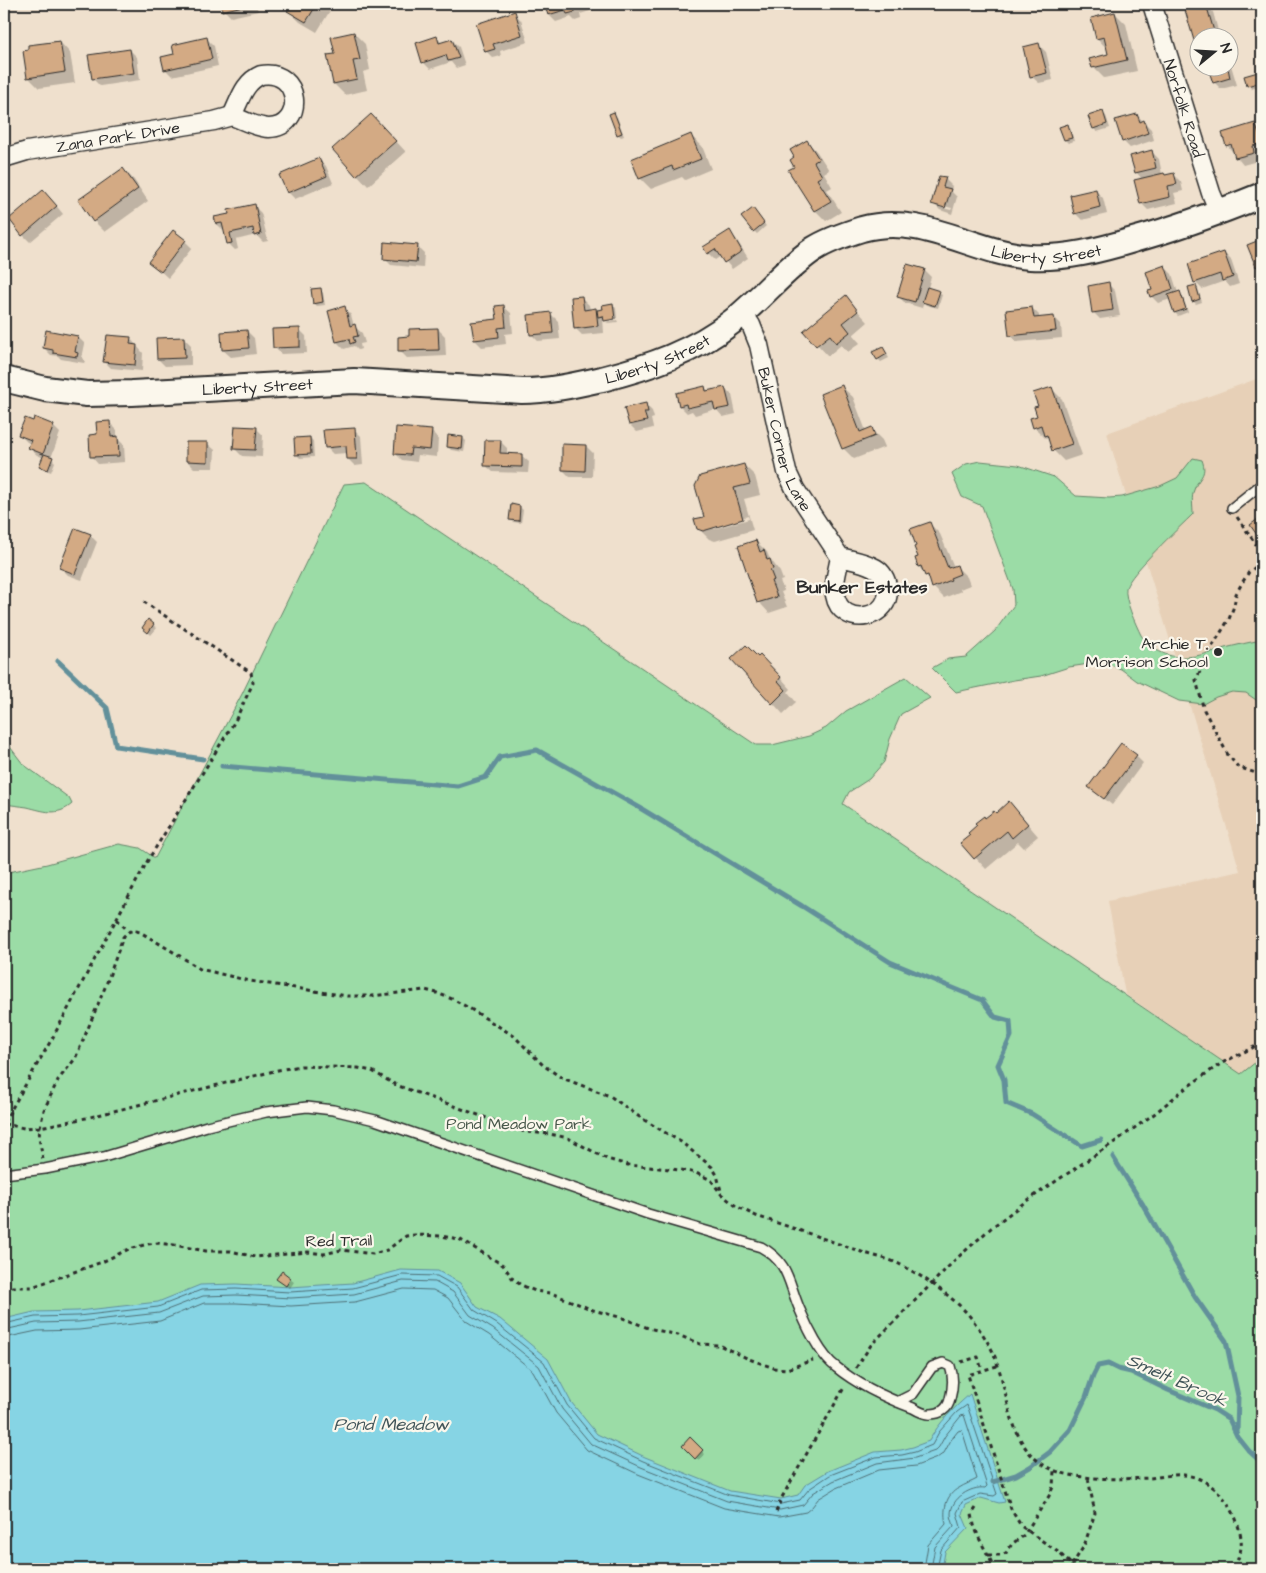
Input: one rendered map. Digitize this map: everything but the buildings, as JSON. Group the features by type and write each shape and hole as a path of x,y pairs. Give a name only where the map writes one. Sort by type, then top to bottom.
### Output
{"main road":[{"name":"Liberty Street","path":"4,379 45,389 88,394 125,394 354,381 536,391 582,384 655,364 673,357 722,330 743,314 795,264 815,249 834,239 866,228 888,225 924,228 1003,252 1042,258 1098,250 1148,236 1262,195"}],"street":[{"name":"Norfolk Road","path":"1152,4 1211,193 1219,212"},
{"name":"Zana Park Drive","path":"4,158 27,151 214,121 232,116"},
{"name":"Buker Corner Lane","path":"743,314 751,325 759,345 787,472 840,557"}],"lane":[{"path":"1232,508 1262,484"},
{"path":"4,1174 45,1169 104,1158 207,1126 266,1112 307,1107 334,1110 374,1120 648,1214 761,1247 773,1254 780,1262 790,1280 800,1309 825,1357 835,1367 850,1377 887,1398 896,1402 929,1415 942,1412 949,1404 953,1389 950,1366 943,1363 932,1367 913,1394 896,1402"}],"path":[{"path":"1232,508 1262,553"},
{"path":"1262,562 1249,572 1242,583 1236,594 1229,619 1209,652 1196,680 1204,710 1228,755 1238,767 1262,775"},
{"path":"4,1122 54,1037 148,860 235,722 254,683 251,673 247,670 141,600"},
{"path":"117,919 128,931"},
{"path":"45,1169 39,1138 44,1110 58,1080 75,1059 106,985 123,937 128,931 133,930 140,932 200,970 250,981 347,996 372,996 425,990 437,992 469,1008 514,1036 543,1066 562,1078 610,1096 641,1118 681,1142 712,1167 717,1175 721,1194"},
{"path":"932,1284 984,1234 1024,1202 1119,1139 1222,1063 1262,1043"},
{"name":"Red Trail","path":"4,1289 32,1287 102,1262 130,1249 148,1244 158,1243 206,1251 231,1251 255,1257 308,1252 324,1254 342,1250 373,1254 387,1250 406,1236 441,1236 459,1239 504,1265 513,1279 535,1291 551,1293 593,1310 700,1344 720,1345 749,1360 774,1368 788,1369 825,1357"},
{"path":"950,1366 978,1356 982,1370"},
{"path":"997,1366 968,1375 1011,1509 1021,1526 1058,1552 1072,1567 1084,1546 1094,1512 1088,1478"},
{"path":"1034,1458 1054,1470 1088,1478 1138,1478 1185,1475 1202,1480 1218,1491 1233,1511 1241,1534 1241,1555 1233,1569"},
{"path":"988,1556 1006,1553 1012,1544 1028,1530 1050,1496 1053,1487 1054,1470"},
{"path":"776,1512 781,1499"},
{"path":"976,1508 972,1518 979,1538 995,1569"}],"shaded area":[{"name":"Archie T. Morrison School","path":"1262,377 1262,1089 1125,994 1108,901 1240,871 1107,433"}],"green space":[{"path":"1193,458 1202,460 1204,470 1193,492 1193,514 1145,562 1129,581 1126,593 1129,605 1144,640 1160,652 1172,656 1194,656 1262,640 1262,704 1246,693 1232,692 1203,704 1179,701 1137,681 1121,669 1103,662 1069,667 1041,676 956,692 932,668 948,659 966,657 995,631 1014,605 1013,589 982,506 962,497 952,474 966,464 980,461 1018,465 1054,477 1076,496 1109,498 1122,497 1160,486 1177,478"},
{"name":"Pond Meadow Park","path":"366,482 756,745 772,745 809,736 826,728 846,711 906,677 930,698 901,714 890,739 884,762 869,779 849,792 843,804 1241,1074 1262,1057 1262,1569 4,1569 4,873 47,864 119,844 140,848 155,858 242,694 344,484"},
{"path":"4,739 23,764 69,798 72,804 61,811 50,812 4,804"}],"water":[{"name":"Pond Meadow","path":"401,1270 438,1271 460,1283 477,1307 500,1319 548,1359 571,1402 597,1434 645,1457 730,1491 781,1499 798,1495 805,1485 828,1471 875,1452 901,1450 929,1441 942,1421 970,1394 1005,1502 999,1503 981,1498 966,1505 962,1514 968,1528 945,1552 942,1569 4,1569 4,1319 34,1312 78,1311 158,1302 200,1285 236,1284 290,1287 353,1283"}],"waterway":[{"path":"58,661 107,708 116,746 203,759"},
{"path":"222,766 458,786 486,777 500,757 537,750 640,808 802,906 890,962 982,1000 995,1017 1010,1021 1011,1036 998,1065 1004,1080 1006,1103 1032,1114 1082,1146 1101,1140"},
{"path":"1113,1157 1142,1203 1195,1297 1226,1341 1238,1396 1237,1433"},
{"name":"Smelt Brook","path":"993,1482 1016,1475 1050,1452 1070,1430 1098,1366 1108,1364 1131,1372 1215,1410 1229,1419 1237,1436 1262,1463"}],"place":[{"name":"Archie T. Morrison School","path":"1218,652"}],"district":[{"name":"Bunker Estates","path":"862,587"}]}
